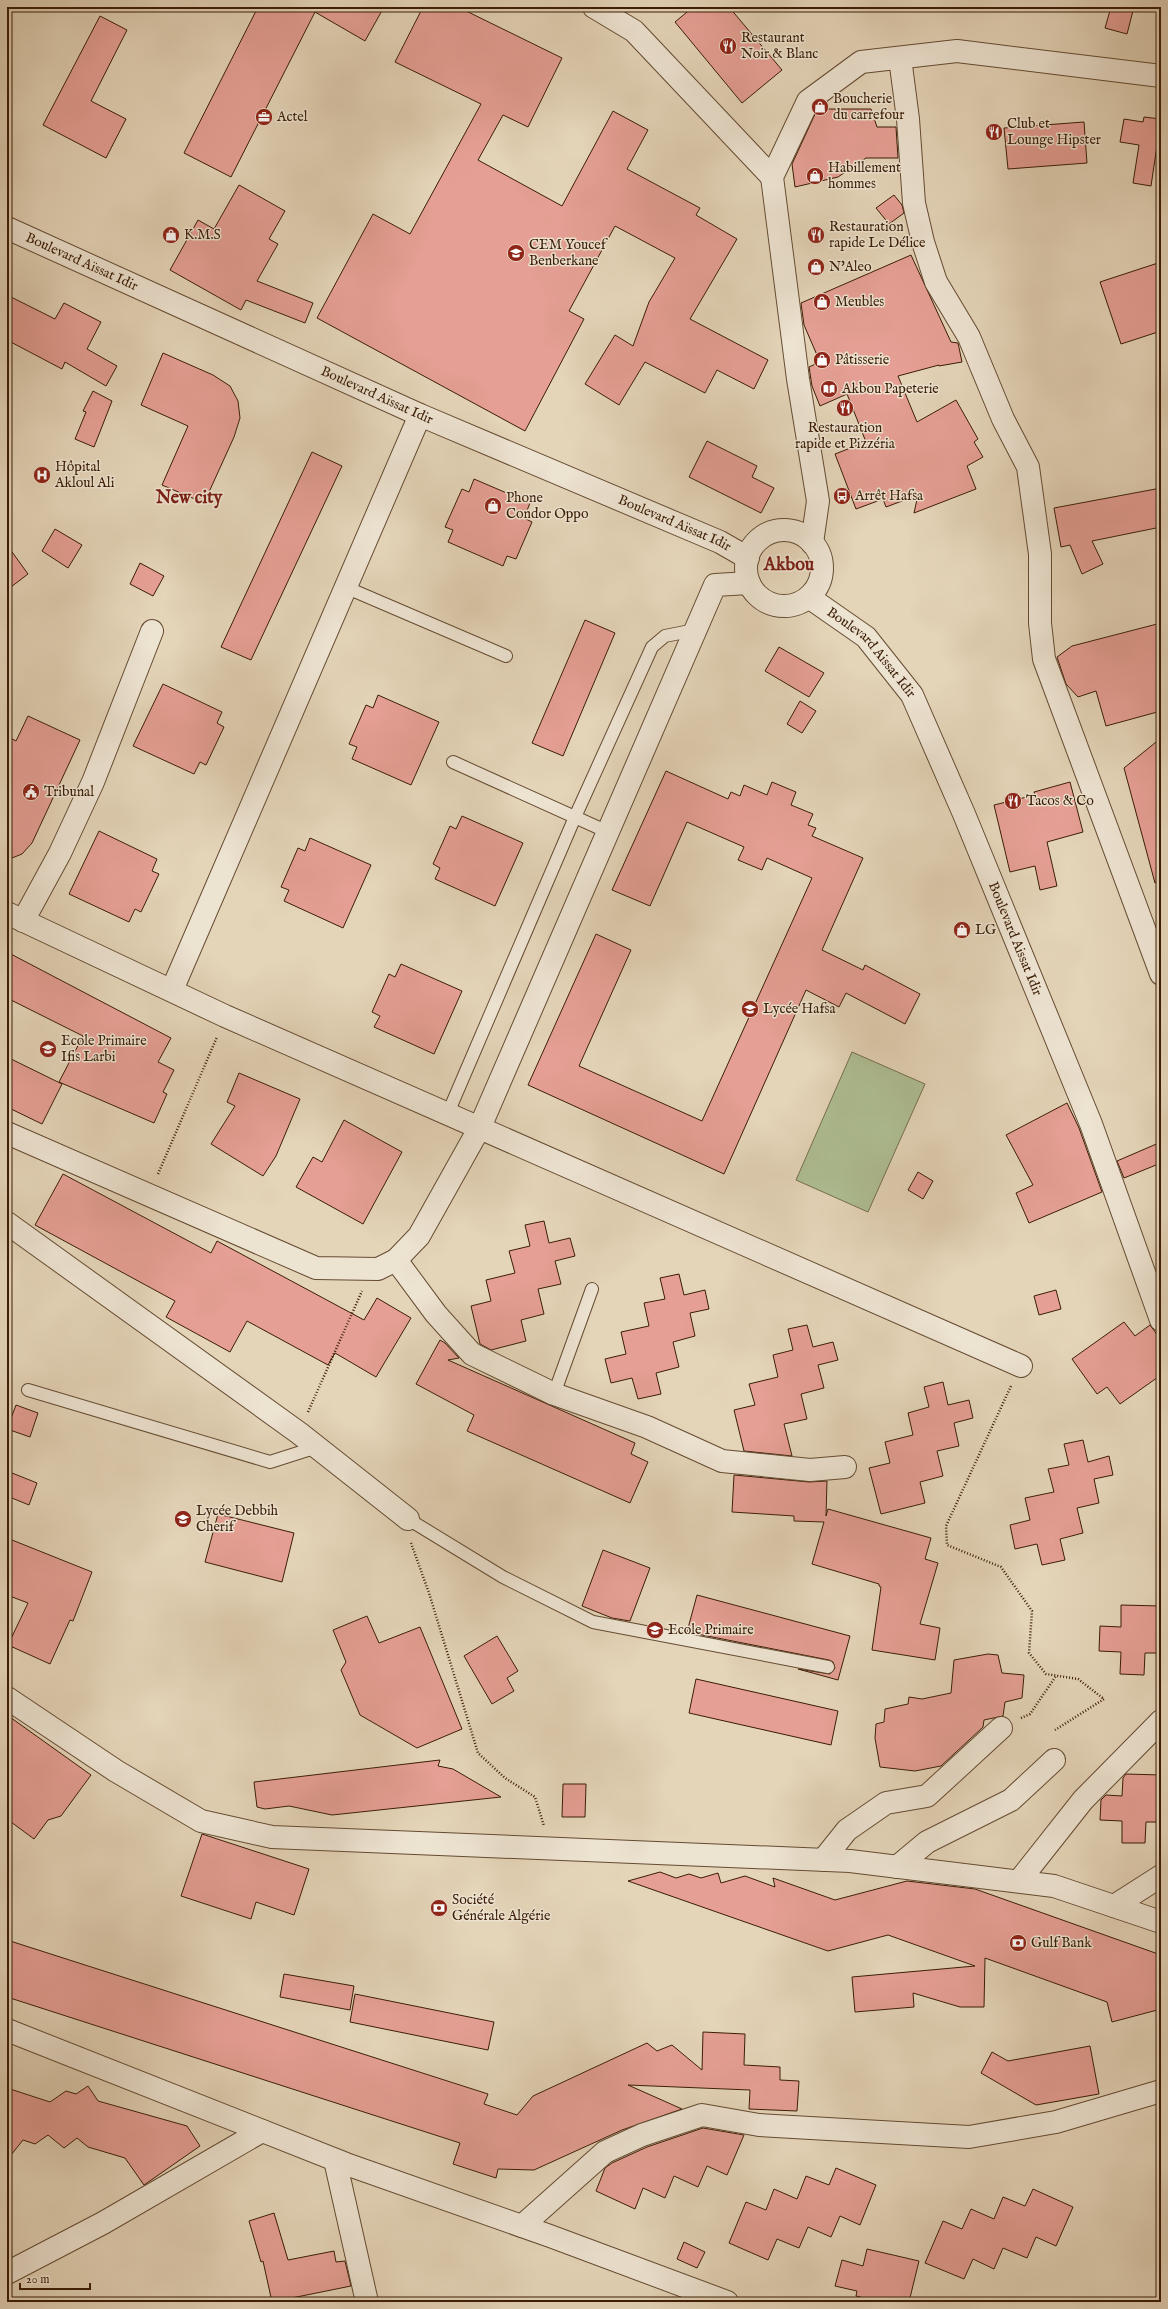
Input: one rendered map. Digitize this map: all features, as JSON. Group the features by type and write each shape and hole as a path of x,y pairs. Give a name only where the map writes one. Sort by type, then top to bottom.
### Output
{"street":[{"path":"594,7 634,31 772,177"},
{"path":"812,542 794,532 781,530 762,538 752,547 746,570 749,583 754,592 764,601 778,606 791,606 810,598 820,582 822,563 812,542 818,501 798,379 772,177 808,101 861,62 957,51 1161,76"},
{"path":"900,58 908,119 914,202 923,242 936,282 969,337 1002,419 1028,467 1040,554 1040,623 1044,660 1161,974"},
{"name":"Boulevard Aïssat Idir","path":"7,228 420,415 720,542 748,558"},
{"path":"172,990 420,415"},
{"path":"7,1133 316,1268 378,1269 396,1260 419,1236 480,1127 715,585 749,583"},
{"name":"Boulevard Aissat Idir","path":"810,598 866,637 912,695 964,814 1091,1124 1161,1320"},
{"path":"152,630 93,782 60,853 15,917 225,1016 1021,1366"},
{"path":"7,1222 299,1433 408,1519"},
{"path":"396,1260 436,1314 472,1354 554,1394 647,1427 722,1461 810,1470 845,1467"},
{"path":"7,1698 116,1771 201,1822 272,1837 552,1850 823,1860 896,1866 1054,1886 1161,1922"},
{"path":"1019,1881 1083,1800 1161,1720"},
{"path":"823,1860 847,1830 886,1803 927,1796 1001,1728"},
{"path":"896,1866 928,1842 1010,1800 1054,1760"},
{"path":"1114,1906 1161,1876"},
{"path":"7,2030 335,2160 522,2226 727,2302"},
{"path":"522,2226 605,2152 642,2135 702,2114 759,2125 969,2137 1056,2122 1161,2091"},
{"path":"7,2272 103,2223 262,2131"},
{"path":"335,2160 367,2302"}],"lane":[{"path":"345,587 506,656"},
{"path":"448,1113 575,817 652,647 665,636 695,630"},
{"path":"453,762 608,832"},
{"path":"554,1394 592,1289"},
{"path":"28,1390 270,1462 317,1447"},
{"path":"408,1519 503,1577 594,1622 828,1667"}],"path":[{"path":"149,1195 225,1016"},
{"path":"299,1433 372,1269"},
{"path":"1021,1366 946,1526 947,1546 1001,1567 1032,1611 1029,1653 1046,1674 1078,1679 1104,1699 1055,1730"},
{"path":"408,1519 410,1539 429,1593 478,1752 505,1778 534,1797 552,1850"},
{"path":"1001,1728 1030,1714 1056,1676"}],"green space":[{"path":"852,1052 925,1084 868,1212 796,1180"}],"building":[{"path":"258,7 384,7 365,41 315,12 231,177 184,153"},
{"path":"423,7 458,7 562,58 528,127 503,115 478,160 562,206 613,111 648,130 627,169 700,208 696,215 737,239 690,319 768,360 754,389 717,370 705,393 645,362 619,405 585,384 615,335 633,346 649,302 675,258 615,226 569,311 584,319 525,431 317,318 373,214 410,234 481,104 395,62"},
{"name":"Restaurant Noir & Blanc","path":"693,7 729,7 782,70 742,103 675,22"},
{"path":"1111,7 1134,7 1127,34 1105,28"},
{"path":"100,16 127,30 91,101 126,119 106,158 43,125"},
{"path":"824,109 871,109 877,127 896,127 898,158 866,158 838,177 795,187 792,164 816,112"},
{"path":"1144,117 1161,119 1151,186 1133,183 1139,145 1120,142 1124,119 1143,122"},
{"path":"1084,122 1087,163 1008,169 1004,128"},
{"path":"239,185 285,211 269,239 278,244 257,281 313,303 305,323 246,300 241,310 170,270 198,220 214,229"},
{"path":"894,195 902,205 904,213 889,224 876,208"},
{"path":"911,255 951,342 958,343 962,362 939,365 898,376 917,422 956,400 978,439 974,442 983,457 967,466 976,489 914,513 918,495 886,507 883,499 856,509 835,454 866,442 847,394 820,406 812,386 809,367 820,362 804,325 801,303"},
{"path":"1161,262 1161,331 1121,344 1100,282"},
{"path":"7,295 55,319 64,303 101,322 87,349 117,366 106,386 65,362 62,369 7,340"},
{"path":"163,353 213,375 230,386 238,401 240,418 234,437 204,503 162,485 188,426 141,405"},
{"path":"93,391 112,401 94,447 75,439 86,412 83,411"},
{"path":"707,441 757,466 752,477 774,488 761,513 689,477"},
{"path":"312,452 342,466 251,660 221,647"},
{"path":"474,479 530,503 524,518 532,522 516,559 507,556 503,566 448,542 453,530 445,527 462,489 469,492"},
{"path":"1161,488 1161,527 1092,541 1103,564 1082,574 1070,545 1061,547 1054,508"},
{"path":"55,529 82,545 68,568 42,551"},
{"path":"7,545 28,574 7,590"},
{"path":"140,563 164,576 153,596 130,584"},
{"path":"585,620 615,633 563,756 532,743"},
{"path":"1161,623 1161,711 1106,726 1096,691 1078,697 1066,684 1057,657 1072,646"},
{"path":"779,647 824,673 809,697 765,671"},
{"path":"163,684 222,712 217,723 224,727 206,765 200,762 194,774 133,746"},
{"path":"378,695 439,722 411,785 352,759 357,747 349,744 366,705 373,708"},
{"path":"800,701 816,711 802,733 787,724"},
{"name":"Tribunal","path":"28,716 80,740 32,843 22,854 7,860 7,736 16,741"},
{"path":"1161,738 1161,882 1155,883 1124,768"},
{"path":"666,771 728,799 731,792 740,796 744,785 767,795 772,782 796,792 791,805 813,814 808,825 816,828 812,836 863,858 822,950 863,970 865,965 920,994 905,1024 846,993 839,1007 806,990 724,1174 528,1085 596,934 631,950 579,1066 702,1121 812,878 767,858 762,870 738,860 744,847 687,822 650,906 612,890"},
{"path":"1070,782 1083,832 1047,842 1057,886 1040,890 1035,866 1010,872 994,805 1035,795 1034,792"},
{"path":"462,816 523,843 495,906 435,879 440,868 433,864 450,826 456,829"},
{"path":"99,831 157,859 152,871 159,874 141,912 135,909 129,922 69,894"},
{"path":"310,838 371,865 343,928 284,901 289,890 281,887 298,848 305,851"},
{"path":"7,952 171,1038 158,1062 174,1070 163,1092 167,1094 154,1123 59,1082 83,1036 7,998"},
{"path":"401,964 462,991 434,1054 374,1027 380,1016 372,1012 389,974 395,977"},
{"path":"7,1057 62,1084 42,1124 7,1107"},
{"path":"239,1073 300,1099 276,1156 263,1176 211,1144 235,1106 227,1102"},
{"path":"1067,1103 1079,1128 1102,1192 1029,1223 1016,1193 1033,1185 1006,1135"},
{"path":"344,1120 402,1152 363,1224 296,1187 313,1157 322,1162"},
{"path":"1161,1142 1161,1163 1124,1178 1117,1161"},
{"path":"918,1172 933,1181 923,1199 908,1190"},
{"path":"63,1174 211,1253 217,1241 364,1320 377,1298 411,1318 376,1377 335,1353 328,1365 247,1321 230,1352 166,1317 175,1301 35,1225"},
{"path":"544,1221 549,1243 570,1238 575,1256 555,1261 561,1284 538,1289 544,1314 521,1320 526,1341 491,1350 480,1344 471,1306 491,1301 486,1280 515,1273 509,1251 530,1246 525,1225"},
{"path":"679,1274 684,1295 705,1290 709,1309 690,1313 695,1336 673,1342 679,1367 656,1373 661,1394 638,1399 632,1378 611,1383 605,1359 626,1354 621,1332 649,1326 644,1303 665,1299 660,1278"},
{"path":"1056,1290 1061,1309 1039,1315 1034,1296"},
{"path":"1124,1322 1135,1336 1150,1325 1161,1340 1161,1375 1120,1404 1107,1387 1097,1394 1072,1359"},
{"path":"807,1325 813,1347 833,1342 838,1360 818,1365 824,1388 801,1394 807,1419 784,1424 792,1456 744,1451 734,1410 755,1405 749,1384 778,1377 773,1355 793,1350 788,1329"},
{"path":"440,1340 445,1343 459,1358 448,1360 635,1443 631,1454 648,1462 630,1503 467,1431 474,1415 416,1384"},
{"path":"943,1382 948,1405 969,1400 973,1418 954,1423 959,1446 937,1451 943,1476 920,1482 925,1503 881,1514 869,1468 890,1463 885,1442 913,1435 908,1413 929,1407 924,1387"},
{"path":"16,1405 38,1413 30,1437 7,1429"},
{"path":"1083,1440 1088,1462 1109,1456 1113,1475 1094,1479 1099,1503 1077,1508 1083,1533 1060,1539 1065,1560 1042,1565 1037,1544 1015,1549 1010,1525 1030,1520 1025,1498 1054,1492 1048,1469 1069,1465 1064,1444"},
{"path":"7,1471 37,1483 29,1505 7,1496"},
{"path":"734,1475 809,1482 827,1481 826,1516 828,1509 931,1538 925,1559 938,1563 920,1624 940,1628 935,1660 872,1650 881,1587 879,1584 812,1564 824,1522 794,1521 794,1516 732,1512"},
{"path":"218,1514 294,1533 282,1582 205,1562"},
{"path":"7,1538 92,1572 73,1621 70,1620 50,1664 8,1645 28,1603 7,1595"},
{"path":"603,1550 650,1568 630,1621 612,1618 582,1606"},
{"path":"697,1595 850,1636 838,1680 798,1669 830,1674 835,1668 833,1662 829,1660 687,1632"},
{"path":"1121,1605 1161,1606 1161,1653 1145,1653 1144,1675 1120,1674 1121,1652 1099,1651 1100,1626 1121,1627"},
{"path":"367,1616 379,1643 420,1627 462,1729 417,1748 360,1715 341,1670 346,1662 333,1630"},
{"path":"497,1636 518,1671 507,1678 514,1691 492,1704 464,1656"},
{"path":"988,1654 998,1655 1002,1673 1024,1675 1022,1698 1005,1702 1003,1716 984,1720 983,1727 941,1766 915,1771 880,1767 875,1738 876,1724 884,1722 885,1709 908,1704 909,1697 922,1699 951,1693 954,1660"},
{"path":"696,1679 838,1711 831,1745 689,1713"},
{"path":"7,1715 91,1775 61,1816 48,1820 34,1839 7,1819"},
{"path":"440,1760 438,1766 453,1769 501,1797 332,1815 289,1806 265,1809 257,1807 254,1782"},
{"path":"1126,1774 1161,1775 1161,1822 1146,1822 1145,1843 1122,1843 1122,1821 1100,1820 1101,1800 1106,1795 1122,1796 1123,1778"},
{"path":"563,1784 586,1784 585,1817 562,1817"},
{"path":"202,1834 309,1869 294,1915 256,1902 251,1919 181,1896"},
{"name":"Gulf Bank","path":"660,1872 676,1878 689,1874 701,1878 718,1873 721,1883 745,1876 775,1887 773,1878 835,1900 907,1881 975,1889 1161,1955 1161,2009 1112,2022 1107,2002 985,1958 984,2007 960,2007 913,1993 914,2007 855,2012 852,1977 975,1966 888,1935 828,1951 628,1881"},
{"path":"7,1940 488,2094 484,2104 517,2115 533,2096 647,2043 657,2051 672,2045 702,2070 703,2032 745,2034 744,2065 780,2067 780,2080 799,2081 797,2111 749,2109 750,2090 628,2085 682,2109 622,2130 534,2170 498,2169 496,2178 453,2164 460,2143 7,1997"},
{"path":"284,1974 354,1986 350,2010 280,1997"},
{"path":"355,1994 494,2022 488,2050 350,2022"},
{"path":"1090,2046 1099,2094 1036,2105 981,2073 992,2052 1008,2061"},
{"path":"88,2086 98,2101 187,2126 200,2146 144,2185 125,2158 88,2147 77,2138 64,2148 48,2135 35,2144 23,2140 7,2160 7,2088 50,2102 66,2091 76,2094"},
{"path":"703,2128 744,2135 727,2175 707,2166 698,2187 674,2176 665,2198 643,2188 635,2209 596,2191 605,2168 612,2163 647,2147"},
{"path":"836,2168 876,2185 860,2225 840,2216 831,2237 808,2227 799,2248 777,2239 768,2260 729,2243 746,2202 766,2210 774,2189 797,2199 806,2176 829,2185"},
{"path":"1033,2189 1073,2207 1056,2246 1036,2237 1027,2258 1003,2248 994,2269 973,2259 964,2279 925,2263 943,2221 962,2229 971,2209 994,2219 1003,2197 1025,2206"},
{"path":"274,2213 288,2260 334,2251 336,2262 345,2261 351,2286 272,2302 263,2261 261,2262 249,2221"},
{"path":"684,2242 705,2252 697,2268 677,2259"},
{"path":"867,2249 919,2261 909,2302 880,2302 856,2296 857,2291 835,2286 842,2260 863,2266"}],"place":[{"name":"Restaurant Noir & Blanc","path":"728,46"},
{"name":"Boucherie du carrefour","path":"820,107"},
{"name":"Actel","path":"264,117"},
{"name":"Club et Lounge Hipster","path":"994,132"},
{"name":"Habillement hommes","path":"815,176"},
{"name":"K.M.S","path":"171,235"},
{"name":"Restauration rapide Le Délice","path":"816,235"},
{"name":"CEM Youcef Benberkane","path":"516,253"},
{"name":"N'Aleo","path":"816,267"},
{"name":"Meubles","path":"822,302"},
{"name":"Pâtisserie","path":"822,360"},
{"name":"Akbou Papeterie","path":"829,389"},
{"name":"Restauration rapide et Pizzéria","path":"845,408"},
{"name":"Hôpital Akloul Ali","path":"42,475"},
{"name":"Arrêt Hafsa","path":"842,496"},
{"name":"Phone Condor Oppo","path":"493,506"},
{"name":"Tribunal","path":"31,792"},
{"name":"Tacos & Co","path":"1013,801"},
{"name":"LG","path":"962,930"},
{"name":"Lycée Hafsa","path":"750,1009"},
{"name":"Ecole Primaire Ifis Larbi","path":"48,1049"},
{"name":"Lycée Debbih Cherif","path":"183,1519"},
{"name":"Ecole Primaire","path":"655,1630"},
{"name":"Société Générale Algérie","path":"439,1908"},
{"name":"Gulf Bank","path":"1018,1943"}],"district":[{"name":"New city","path":"189,498"},
{"name":"Akbou","path":"789,565"}]}
